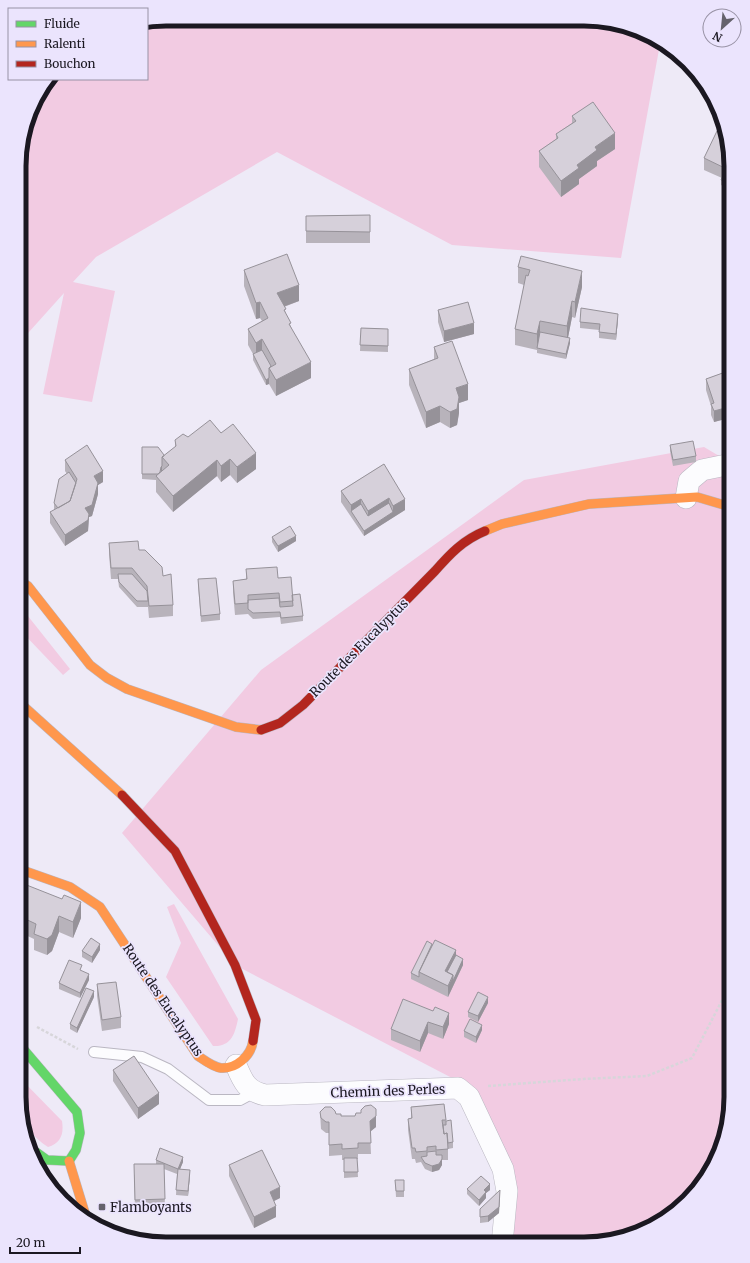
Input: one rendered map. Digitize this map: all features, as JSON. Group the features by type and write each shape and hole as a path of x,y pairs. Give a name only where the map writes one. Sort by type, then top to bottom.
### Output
{"main road":[{"name":"Route des Eucalyptus","path":"26,585 90,665 107,678 126,689 236,727 259,731 280,723 303,705 435,571 453,550 472,536 502,524 589,504 697,497 724,505"},
{"path":"26,708 130,802 175,851 234,966 256,1020 252,1049 236,1066"},
{"name":"Route des Eucalyptus","path":"26,871 70,887 100,907 198,1056 221,1068 236,1066"},
{"path":"26,1052 77,1112 80,1133 76,1150 69,1161 84,1210"},
{"path":"40,1158 53,1163 69,1161"}],"street":[{"path":"686,498 688,481 702,470 724,465"},
{"path":"236,1066 242,1079 253,1093"},
{"name":"Chemin des Perles","path":"253,1093 265,1095 458,1088 469,1097 503,1169 507,1191 503,1237"}],"lane":[{"path":"94,1052 142,1057 168,1069 209,1100 240,1100 253,1093"}],"path":[{"path":"458,1088 647,1076 692,1058 724,996"},
{"path":"33,1025 81,1050 94,1052"}],"shaded area":[{"path":"156,26 584,26 603,27 621,31 638,37 659,48 621,258 452,245 277,152 96,257 73,282 115,291 92,402 43,394 64,293 26,335 26,166 27,147 33,121 40,104 56,80 148,80 148,27"},
{"path":"704,447 724,459 724,1107 717,1142 710,1159 689,1189 669,1208 654,1218 621,1232 603,1236 514,1237 477,1091 235,965 122,833 261,670 524,480"},
{"path":"26,614 70,669 63,675 26,636"},
{"path":"174,904 238,1019 234,1034 228,1042 219,1046 213,1046 166,977 181,943 167,907"},
{"path":"26,1084 62,1121 61,1137 56,1143 48,1147 32,1133 26,1107"}],"building":[{"path":"593,102 615,133 595,147 597,150 577,165 579,168 561,181 539,151 558,138 556,134 576,121 572,116"},
{"path":"717,131 720,132 724,156 724,168 704,158"},
{"path":"724,173 724,181 721,180"},
{"path":"370,215 370,232 306,231 306,216"},
{"path":"287,254 299,285 277,293 286,309 284,310 291,323 289,324 311,362 276,380 269,368 276,364 262,339 256,343 248,329 268,318 260,302 256,303 244,270"},
{"path":"521,256 582,271 575,302 572,301 567,326 540,321 537,334 515,329 526,275 528,276 530,270 518,267"},
{"path":"468,302 474,323 444,331 438,310"},
{"path":"581,308 618,314 616,334 599,332 600,324 580,322"},
{"path":"361,328 388,329 388,346 360,345"},
{"path":"540,332 570,338 566,354 537,348"},
{"path":"452,341 468,384 456,388 459,397 457,409 450,412 440,406 426,412 409,369 438,358 434,347"},
{"path":"262,350 271,366 269,368 269,378 266,380 253,354"},
{"path":"724,373 724,408 714,411 711,404 714,403 706,379"},
{"path":"210,420 221,433 233,424 256,453 237,467 230,459 221,466 217,460 173,496 156,476 169,465 162,457 176,446 175,440 183,434 188,437"},
{"path":"693,441 696,456 673,460 670,445"},
{"path":"87,445 103,471 94,476 98,483 92,505 85,508 89,514 88,520 65,535 50,512 70,501 77,479 65,460"},
{"path":"142,447 158,447 164,455 162,457 162,466 158,474 142,474"},
{"path":"384,464 405,499 393,506 389,498 368,511 361,499 351,505 341,491"},
{"path":"69,472 76,483 70,501 58,508 54,503 59,479"},
{"path":"389,503 393,512 364,531 351,511 361,504 368,516"},
{"path":"290,526 296,536 278,546 272,537"},
{"path":"138,541 139,550 145,550 162,567 163,576 171,574 173,605 149,606 147,586 132,568 111,568 109,543"},
{"path":"277,567 278,578 291,577 293,601 280,602 279,593 248,595 248,603 235,604 233,581 247,579 246,569"},
{"path":"118,574 132,574 147,591 148,601 137,601 119,582"},
{"path":"216,578 220,614 201,616 198,579"},
{"path":"300,594 303,616 281,618 280,612 253,613 248,609 248,600 279,598 280,607 293,606 292,595"},
{"path":"26,885 62,899 64,895 81,902 73,922 59,916 52,935 47,939 34,934 36,924 26,919"},
{"path":"91,938 100,944 92,957 82,951"},
{"path":"435,940 456,950 445,971 453,975 448,986 419,972"},
{"path":"427,941 432,944 419,972 419,977 411,973"},
{"path":"456,955 463,959 453,981 453,975 447,972"},
{"path":"69,960 82,965 80,970 89,974 80,993 59,983"},
{"path":"116,982 121,1017 102,1020 97,984"},
{"path":"86,988 94,991 77,1028 70,1024"},
{"path":"478,992 488,997 478,1016 468,1012"},
{"path":"403,999 433,1011 435,1007 449,1013 443,1027 428,1022 420,1041 391,1029"},
{"path":"470,1019 482,1025 476,1037 464,1031"},
{"path":"134,1056 159,1093 138,1108 113,1070"},
{"path":"444,1104 446,1120 442,1120 444,1134 447,1133 448,1149 436,1150 436,1146 427,1147 427,1151 416,1152 415,1148 412,1148 408,1119 412,1118 411,1107"},
{"path":"371,1105 376,1109 376,1116 370,1121 371,1143 358,1143 358,1148 342,1149 342,1144 329,1145 329,1122 326,1122 321,1118 320,1112 325,1107 331,1107 336,1114 341,1114 341,1116 355,1116 356,1113 361,1113 361,1110 365,1106"},
{"path":"451,1120 453,1142 448,1143 447,1133 444,1134 443,1125 446,1125 446,1121"},
{"path":"160,1148 183,1157 178,1169 156,1160"},
{"path":"262,1150 280,1187 270,1192 276,1206 254,1217 229,1165"},
{"path":"436,1151 436,1155 442,1155 442,1159 439,1164 432,1166 425,1163 421,1157 427,1156 427,1152"},
{"path":"344,1158 357,1158 358,1172 344,1172"},
{"path":"134,1164 164,1164 165,1199 135,1200"},
{"path":"178,1169 190,1170 188,1191 176,1190"},
{"path":"481,1176 490,1184 484,1190 486,1192 479,1200 467,1189"},
{"path":"395,1180 404,1180 404,1191 396,1191"},
{"path":"500,1190 499,1207 488,1216 480,1217 480,1209"}],"traffic: fast":[{"path":"26,1052 77,1112 80,1133 76,1150 69,1161"},
{"path":"38,1154 47,1160 69,1161"}],"traffic: slow":[{"path":"485,531 502,524 589,504 697,497 724,505"},
{"path":"26,585 90,665 107,678 127,689 236,727 261,730"},
{"path":"26,708 122,795"},
{"path":"26,871 70,887 100,907 198,1056 218,1067 227,1068 237,1064 246,1056 252,1047 253,1041"},
{"path":"69,1161 84,1210"}],"traffic: jam":[{"path":"261,730 280,723 303,705 452,553 463,543 485,531"},
{"path":"122,795 175,851 235,965 256,1020 253,1041"}],"place":[{"name":"Flamboyants","path":"102,1207"}]}
